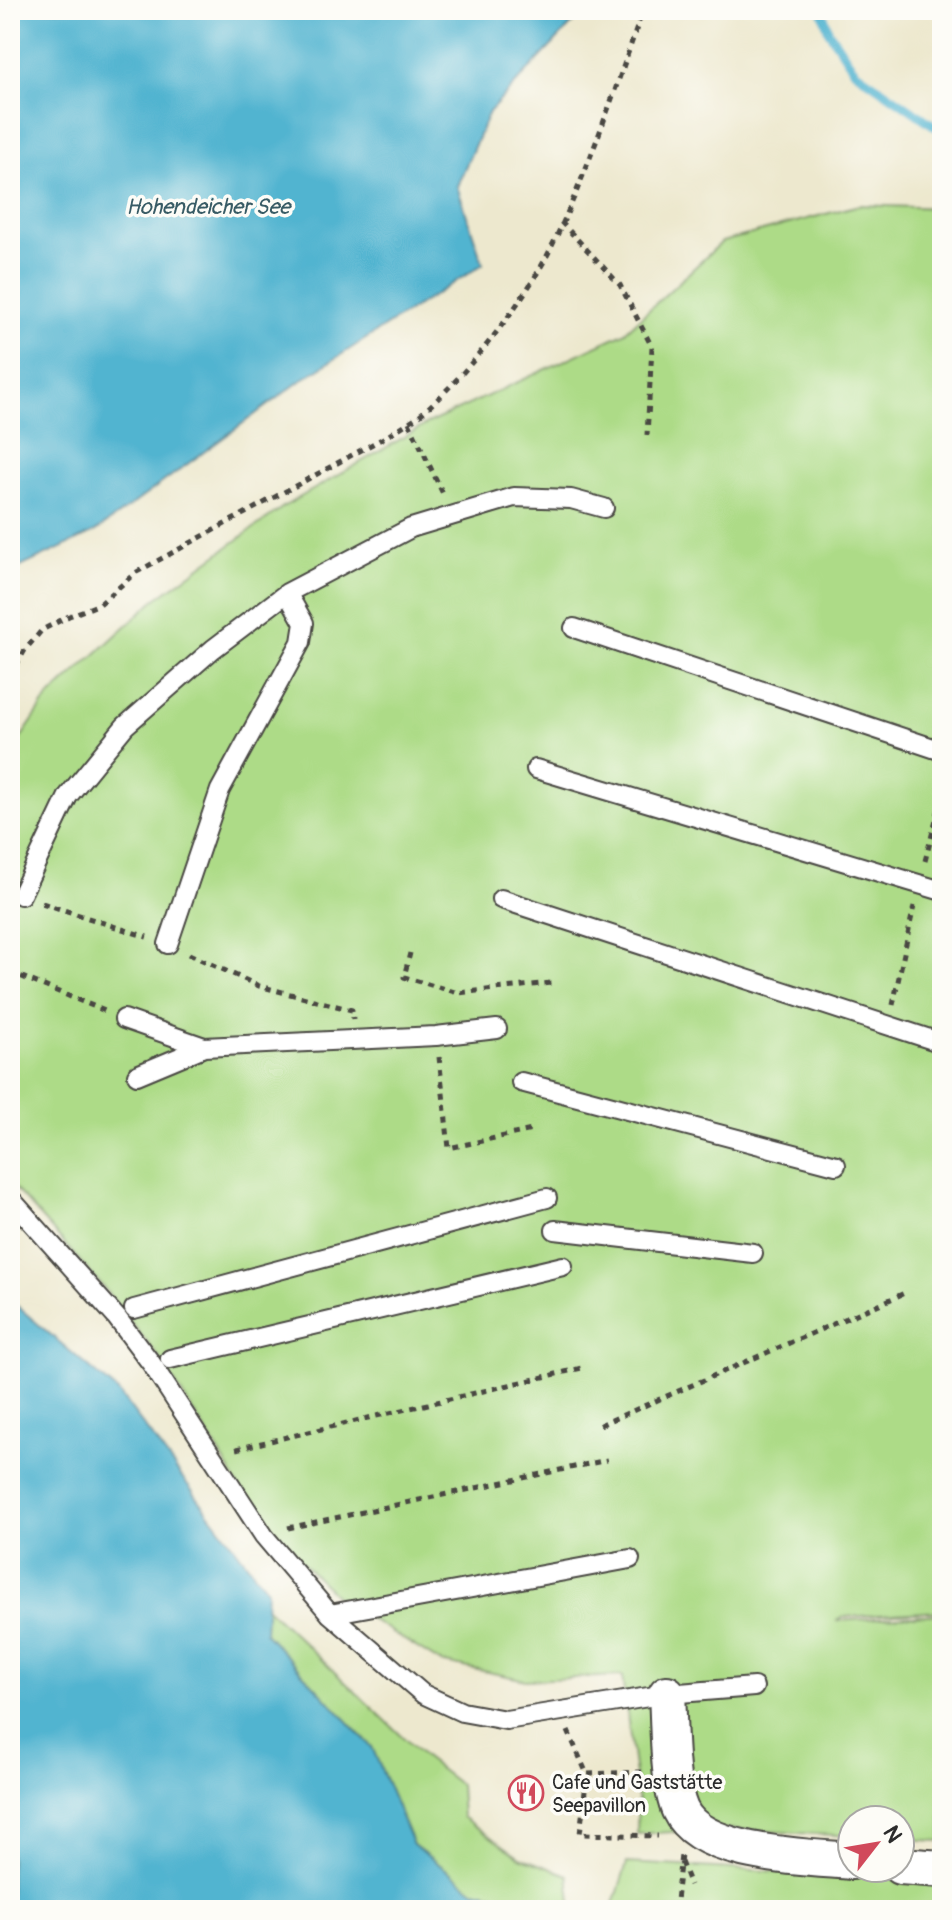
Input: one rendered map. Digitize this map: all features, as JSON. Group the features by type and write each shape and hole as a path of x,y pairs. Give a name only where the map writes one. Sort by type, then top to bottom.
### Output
{"street":[{"path":"667,1694 673,1772 680,1811 690,1831 742,1848 836,1859"},
{"path":"916,1867 942,1869"}],"lane":[{"path":"21,895 68,796 125,726 213,649 287,593 411,528 514,497 571,499 604,508"},
{"path":"168,944 220,790 301,642 304,623 287,593"},
{"path":"574,628 942,751"},
{"path":"536,769 942,891"},
{"path":"501,899 942,1043"},
{"path":"124,1019 204,1047"},
{"path":"137,1075 204,1047 436,1036 497,1029"},
{"path":"521,1082 836,1165"},
{"path":"10,1198 114,1314 151,1363 264,1536 330,1614 423,1694 462,1712 506,1720 667,1694 754,1687"},
{"path":"134,1309 547,1198"},
{"path":"555,1230 753,1253"},
{"path":"170,1359 563,1266"},
{"path":"330,1614 630,1559"}],"path":[{"path":"10,676 25,650 42,630 100,604 135,573 389,435 428,409 518,302 550,249 594,144 643,10"},
{"path":"561,222 620,285 652,347 647,435"},
{"path":"409,422 453,515"},
{"path":"21,895 168,944 259,986 352,1010 354,1040"},
{"path":"410,953 404,977 458,993 551,983"},
{"path":"10,972 124,1019"},
{"path":"436,1036 449,1148 532,1130"},
{"path":"600,1425 907,1292"},
{"path":"209,1455 586,1367"},
{"path":"264,1536 296,1525 607,1460"},
{"path":"559,1711 587,1774 580,1834 690,1831 682,1847 675,1910"},
{"path":"587,1774 673,1772"},
{"path":"681,1861 690,1885"}],"green space":[{"path":"859,205 942,208 942,1611 844,1617 836,1621 942,1614 942,1841 916,1840 916,1804 836,1804 836,1835 728,1829 637,1834 638,1798 622,1676 526,1680 440,1662 340,1600 257,1518 158,1356 104,1288 10,1183 10,754 48,698 153,601 283,507 427,424 624,333 722,242"},
{"path":"266,1607 424,1757 460,1785 462,1817 520,1857 568,1875 572,1910 474,1890 413,1845 372,1747 265,1633"},
{"path":"627,1863 836,1875 836,1884 942,1881 942,1910 612,1910"}],"water":[{"name":"Hohendeicher See","path":"10,10 571,10 576,20 489,112 457,186 483,264 303,379 95,532 10,572"},
{"path":"10,1300 118,1392 267,1590 265,1633 372,1747 413,1845 474,1890 565,1910 10,1910"}],"waterway":[{"path":"822,10 829,32 855,71 942,131"}],"place":[{"name":"Cafe und Gaststätte Seepavillon","path":"526,1793"}]}
